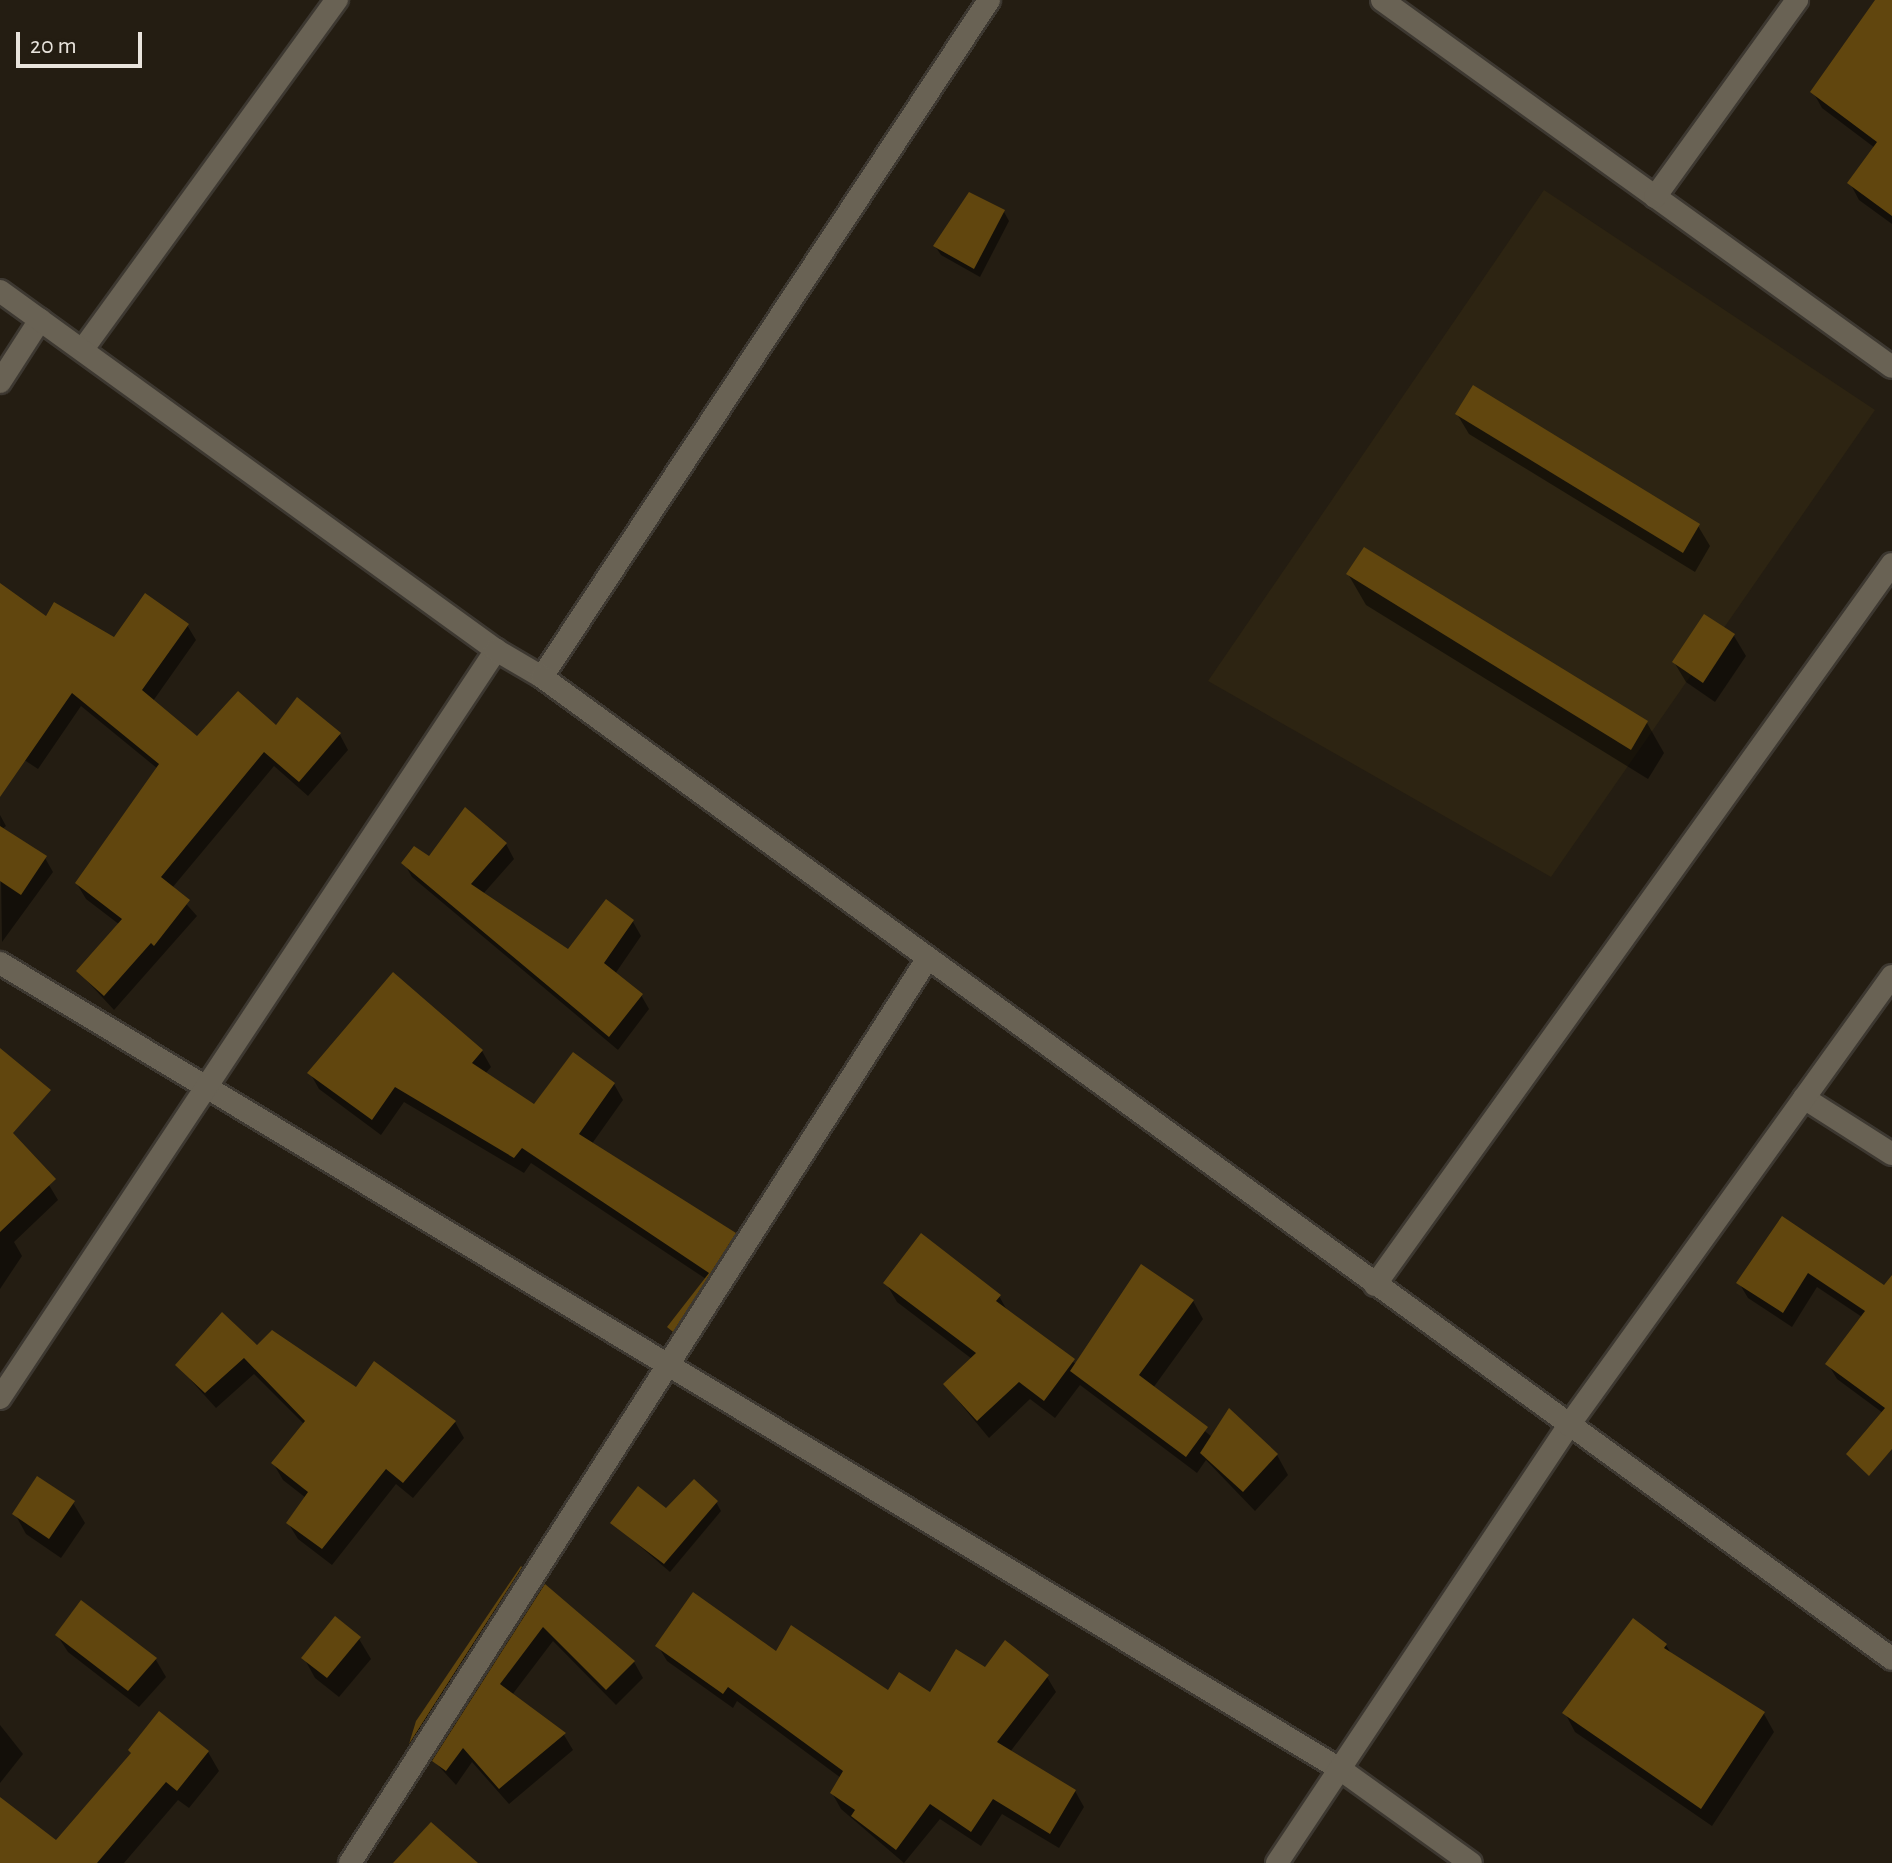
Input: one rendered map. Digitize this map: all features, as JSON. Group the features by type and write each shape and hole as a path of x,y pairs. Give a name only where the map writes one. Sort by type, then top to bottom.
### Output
{"street":[{"path":"83,349 337,0"},
{"path":"542,677 989,0"},
{"path":"1382,0 1892,367"},
{"path":"1655,197 1797,0"},
{"path":"0,291 496,650 542,677 926,961 1892,1659"},
{"path":"0,382 40,320"},
{"path":"1375,1285 1892,564"},
{"path":"0,1398 496,650"},
{"path":"350,1863 926,961"},
{"path":"0,963 1340,1769 1471,1863"},
{"path":"1277,1863 1569,1425 1892,976"},
{"path":"1804,1098 1892,1154"}],"shaded area":[{"path":"1544,190 1875,410 1551,877 1208,681"}],"building":[{"path":"1875,0 1892,0 1892,216 1847,183 1877,142 1810,92"},
{"path":"969,192 1005,210 974,269 933,246"},
{"path":"1473,385 1700,524 1683,553 1455,414"},
{"path":"1364,547 1648,721 1631,750 1346,574"},
{"path":"0,583 46,616 54,602 114,637 145,593 189,624 142,690 197,736 238,691 276,725 297,697 341,733 299,782 264,752 161,877 190,900 154,946 151,943 104,996 76,971 122,919 75,883 159,764 72,693 0,797"},
{"path":"1704,614 1735,634 1703,683 1672,662"},
{"path":"465,807 507,843 471,884 568,949 606,899 634,920 604,963 643,994 609,1037 401,863 414,846 429,856"},
{"path":"0,826 47,856 21,895 0,881"},
{"path":"393,972 483,1050 472,1063 534,1104 573,1052 615,1083 579,1134 736,1233 673,1332 667,1327 709,1273 522,1148 514,1158 395,1087 372,1120 307,1073"},
{"path":"0,1048 51,1090 13,1133 56,1179 0,1232"},
{"path":"1782,1216 1884,1285 1892,1275 1892,1449 1869,1476 1846,1454 1885,1408 1825,1364 1865,1311 1808,1273 1783,1313 1736,1283"},
{"path":"921,1233 1001,1295 996,1301 1075,1359 1044,1401 1019,1382 977,1421 943,1384 976,1353 883,1283"},
{"path":"1141,1264 1194,1300 1139,1375 1208,1427 1186,1457 1070,1371"},
{"path":"222,1312 257,1345 272,1330 356,1387 374,1361 456,1421 403,1483 386,1469 322,1549 286,1523 308,1492 271,1463 305,1421 244,1358 205,1393 175,1365"},
{"path":"1229,1408 1278,1454 1243,1492 1200,1453"},
{"path":"37,1476 75,1501 49,1539 12,1514"},
{"path":"694,1479 718,1501 664,1564 610,1523 638,1486 666,1508"},
{"path":"522,1567 409,1744 416,1721"},
{"path":"545,1584 635,1661 606,1690 543,1627 500,1684 566,1733 499,1789 463,1748 446,1771 432,1761"},
{"path":"693,1592 776,1651 791,1625 888,1690 899,1672 930,1692 956,1649 985,1667 1005,1640 1049,1675 997,1742 1076,1790 1050,1834 993,1799 971,1832 930,1804 896,1850 851,1816 855,1810 830,1793 843,1771 728,1687 723,1694 655,1646"},
{"path":"81,1600 157,1658 128,1691 55,1635"},
{"path":"335,1616 361,1637 327,1678 301,1658"},
{"path":"1633,1618 1667,1644 1664,1648 1765,1712 1701,1809 1562,1713"},
{"path":"159,1711 209,1751 177,1791 166,1782 97,1863 0,1863 0,1797 56,1840 131,1753 128,1750"},
{"path":"431,1822 478,1863 393,1863"}]}
